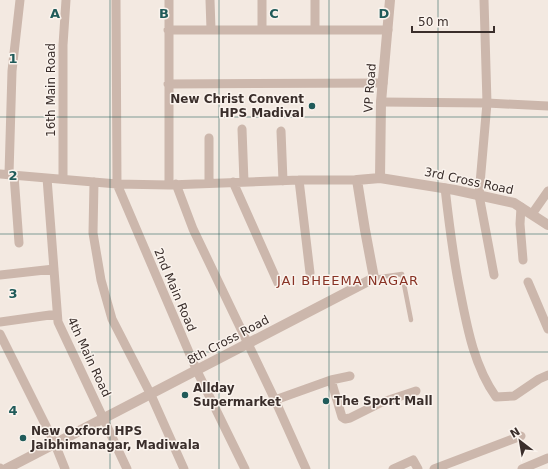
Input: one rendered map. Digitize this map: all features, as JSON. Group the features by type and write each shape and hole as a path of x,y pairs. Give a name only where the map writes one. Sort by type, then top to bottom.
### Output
{"street":[{"path":"19,243 8,174 12,71 20,0"},
{"name":"16th Main Road","path":"63,179 63,45 66,0"},
{"path":"116,0 117,184"},
{"path":"169,0 168,84 173,184 193,230 275,400 306,469"},
{"path":"210,0 211,29"},
{"path":"262,0 262,29"},
{"path":"314,0 315,30"},
{"name":"VP Road","path":"380,178 381,102 390,0"},
{"path":"484,0 487,103 479,195 494,274"},
{"path":"168,30 388,30"},
{"path":"168,84 383,83"},
{"path":"381,102 487,103 548,106"},
{"path":"242,129 244,182"},
{"path":"280,131 283,181"},
{"path":"209,138 209,183"},
{"path":"8,174 117,184 357,180 374,278"},
{"name":"4th Main Road","path":"47,178 58,322 127,469"},
{"name":"3rd Cross Road","path":"357,180 380,178 445,188 514,203 548,225"},
{"path":"299,180 310,273"},
{"path":"94,182 93,233 101,280 112,319 151,395 184,469"},
{"path":"233,182 278,283"},
{"name":"2nd Main Road","path":"117,184 197,371 245,469"},
{"path":"445,188 453,253 467,331 487,384 496,397 514,396 539,379 548,375"},
{"path":"532,214 548,191"},
{"path":"521,208 520,224 523,260"},
{"path":"0,275 54,269"},
{"name":"8th Cross Road","path":"6,469 374,278"},
{"path":"528,282 548,329"},
{"path":"0,322 57,314"},
{"path":"0,334 55,444 65,469"},
{"path":"275,400 331,380 350,376"},
{"path":"331,380 342,417 345,419 380,403 416,391"},
{"path":"434,469 521,436"},
{"path":"522,469 533,467 548,458"},
{"path":"393,469 413,460 418,469"}],"lane":[{"path":"374,278 402,274 411,320"}],"place":[{"name":"New Christ Convent HPS Madival","path":"312,106"},
{"name":"Allday Supermarket","path":"185,395"},
{"name":"The Sport Mall","path":"326,401"},
{"name":"New Oxford HPS Jaibhimanagar, Madiwala","path":"23,438"}],"district":[{"name":"JAI BHEEMA NAGAR","path":"348,280"}]}
